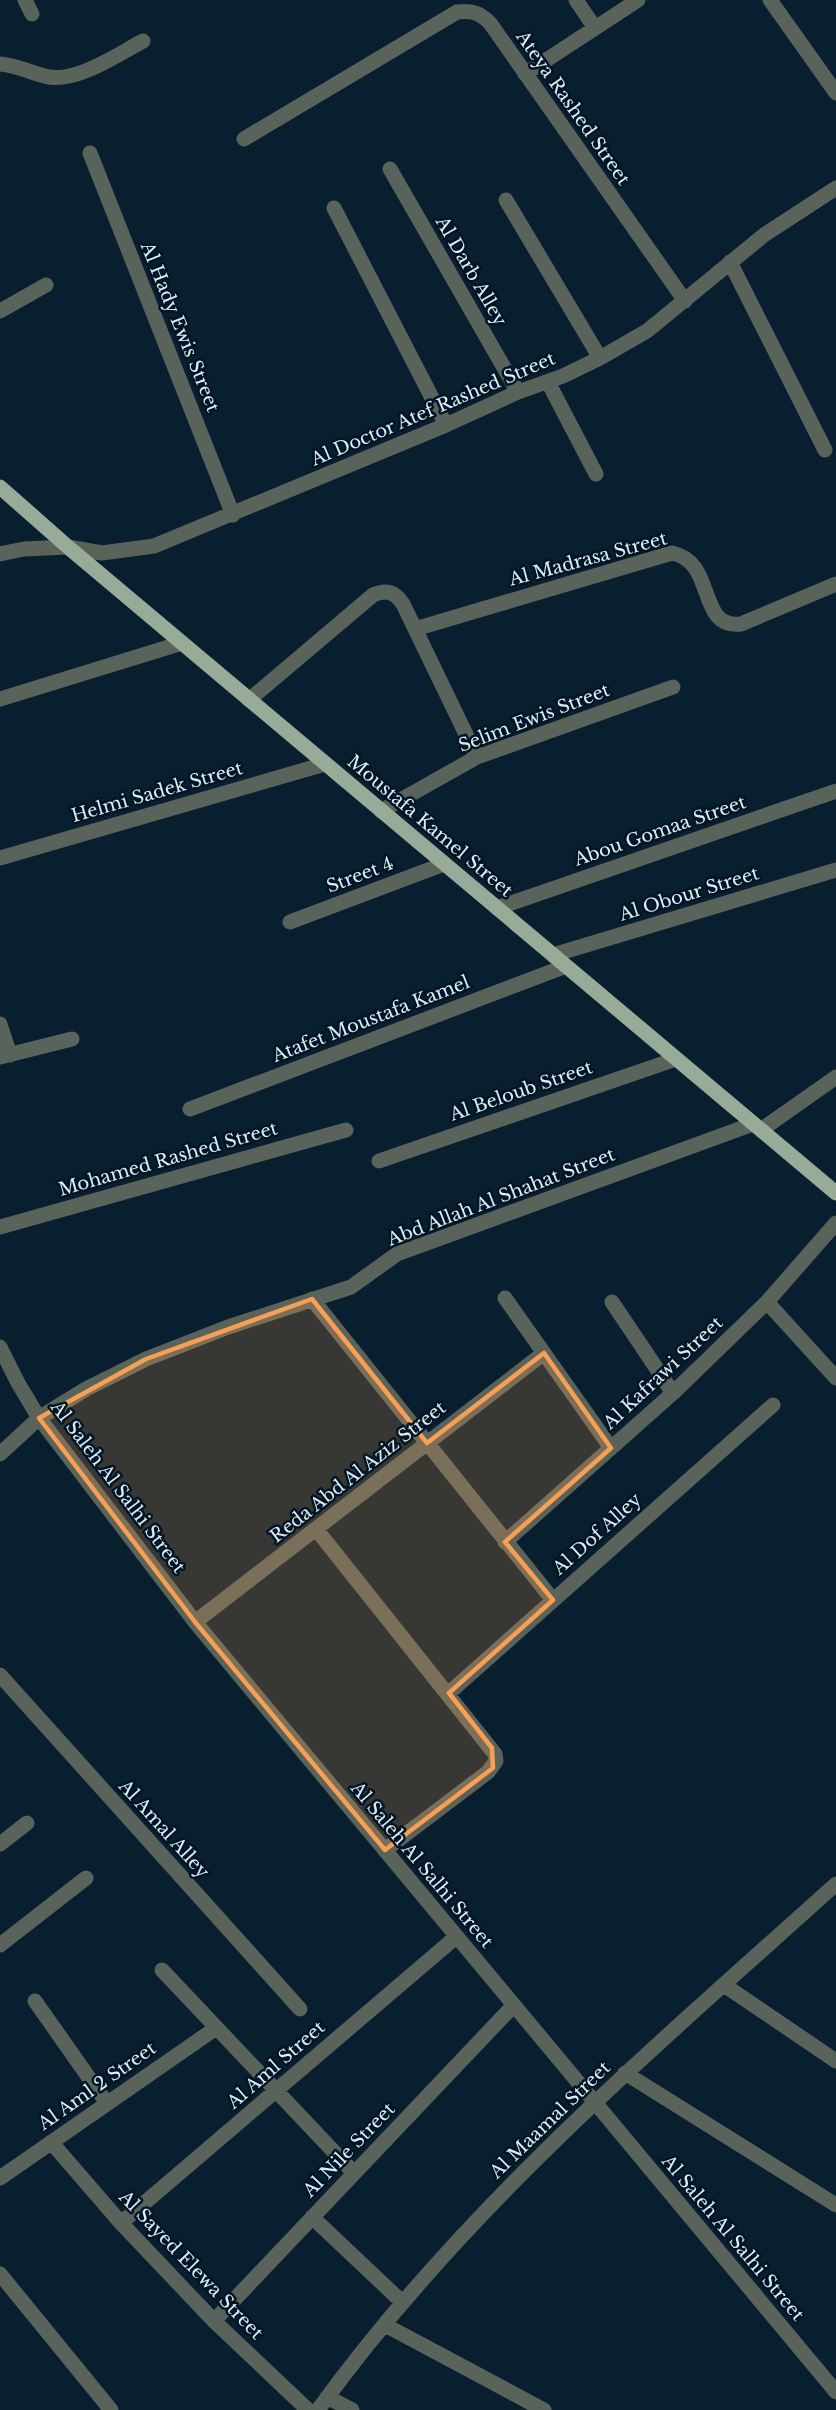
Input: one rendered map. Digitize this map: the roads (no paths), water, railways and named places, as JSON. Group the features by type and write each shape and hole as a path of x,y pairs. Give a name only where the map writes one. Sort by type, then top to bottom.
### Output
{"main road":[{"name":"Moustafa Kamel Street","path":"0,487 249,700 836,1193"}],"street":[{"path":"25,0 32,14"},
{"path":"576,0 595,28"},
{"path":"525,74 638,0"},
{"path":"770,0 836,93"},
{"name":"Ateya Rashed Street","path":"244,139 457,12 470,10 481,15 490,23 685,301"},
{"path":"0,64 12,65 48,77 70,77 143,41"},
{"name":"Al Hady Ewis Street","path":"90,153 233,514"},
{"name":"Al Darb Alley","path":"390,169 518,392"},
{"name":"Al Doctor Atef Rashed Street","path":"0,554 24,549 68,547 102,553 154,546 446,425 518,392 548,382 600,358 647,331 764,236 834,194"},
{"path":"506,200 600,358"},
{"path":"334,208 446,425"},
{"path":"730,262 825,450"},
{"path":"0,311 46,285"},
{"path":"548,382 596,474"},
{"name":"Al Madrasa Street","path":"415,629 672,553 683,555 693,562 717,616 724,622 732,624 741,624 836,584"},
{"path":"249,700 373,595 382,591 390,592 398,597 415,629 477,757"},
{"path":"0,699 182,643"},
{"name":"Selim Ewis Street","path":"381,811 477,757 673,687"},
{"name":"Helmi Sadek Street","path":"0,858 325,764"},
{"name":"Abou Gomaa Street","path":"497,908 836,791"},
{"name":"Street 4","path":"290,922 444,864"},
{"name":"Al Obour Street","path":"553,955 836,870"},
{"name":"Atafet Moustafa Kamel","path":"190,1109 566,966"},
{"path":"0,1024 5,1056 72,1039"},
{"name":"Al Beloub Street","path":"379,1161 676,1059"},
{"name":"Abd Allah Al Shahat Street","path":"0,1454 39,1418 86,1389 146,1359 208,1334 312,1299 332,1295 351,1287 397,1254 757,1127 836,1077"},
{"name":"Mohamed Rashed Street","path":"0,1227 346,1130"},
{"name":"Al Kafrawi Street","path":"505,1542 673,1393 767,1302 836,1222"},
{"path":"505,1298 611,1448"},
{"path":"312,1299 553,1600"},
{"path":"612,1302 673,1393"},
{"path":"767,1302 836,1378"},
{"name":"Al Saleh Al Salhi Street","path":"0,1347 39,1418 195,1622 836,2392"},
{"name":"Reda Abd Al Aziz Street","path":"195,1622 544,1353"},
{"name":"Al Dof Alley","path":"448,1693 773,1405"},
{"path":"316,1529 492,1748 496,1761 488,1773 385,1850"},
{"name":"Al Amal Alley","path":"0,1675 300,2009"},
{"path":"0,1844 27,1823"},
{"path":"0,1945 86,1878"},
{"name":"Al Maamal Street","path":"318,2410 402,2302 468,2229 594,2102 836,1884"},
{"name":"Al Aml Street","path":"121,2223 456,1937"},
{"path":"162,1970 354,2173"},
{"path":"724,1985 836,2061"},
{"path":"34,2001 106,2102"},
{"name":"Al Nile Street","path":"214,2320 513,2006"},
{"name":"Al Aml 2 Street","path":"0,2178 106,2102 216,2028"},
{"path":"625,2073 836,2205"},
{"name":"Al Sayed Elewa Street","path":"51,2142 121,2223 214,2320 308,2410"},
{"path":"312,2217 402,2302"},
{"path":"0,2274 111,2410"},
{"path":"385,2325 544,2410"},
{"path":"327,2397 352,2410"}]}
